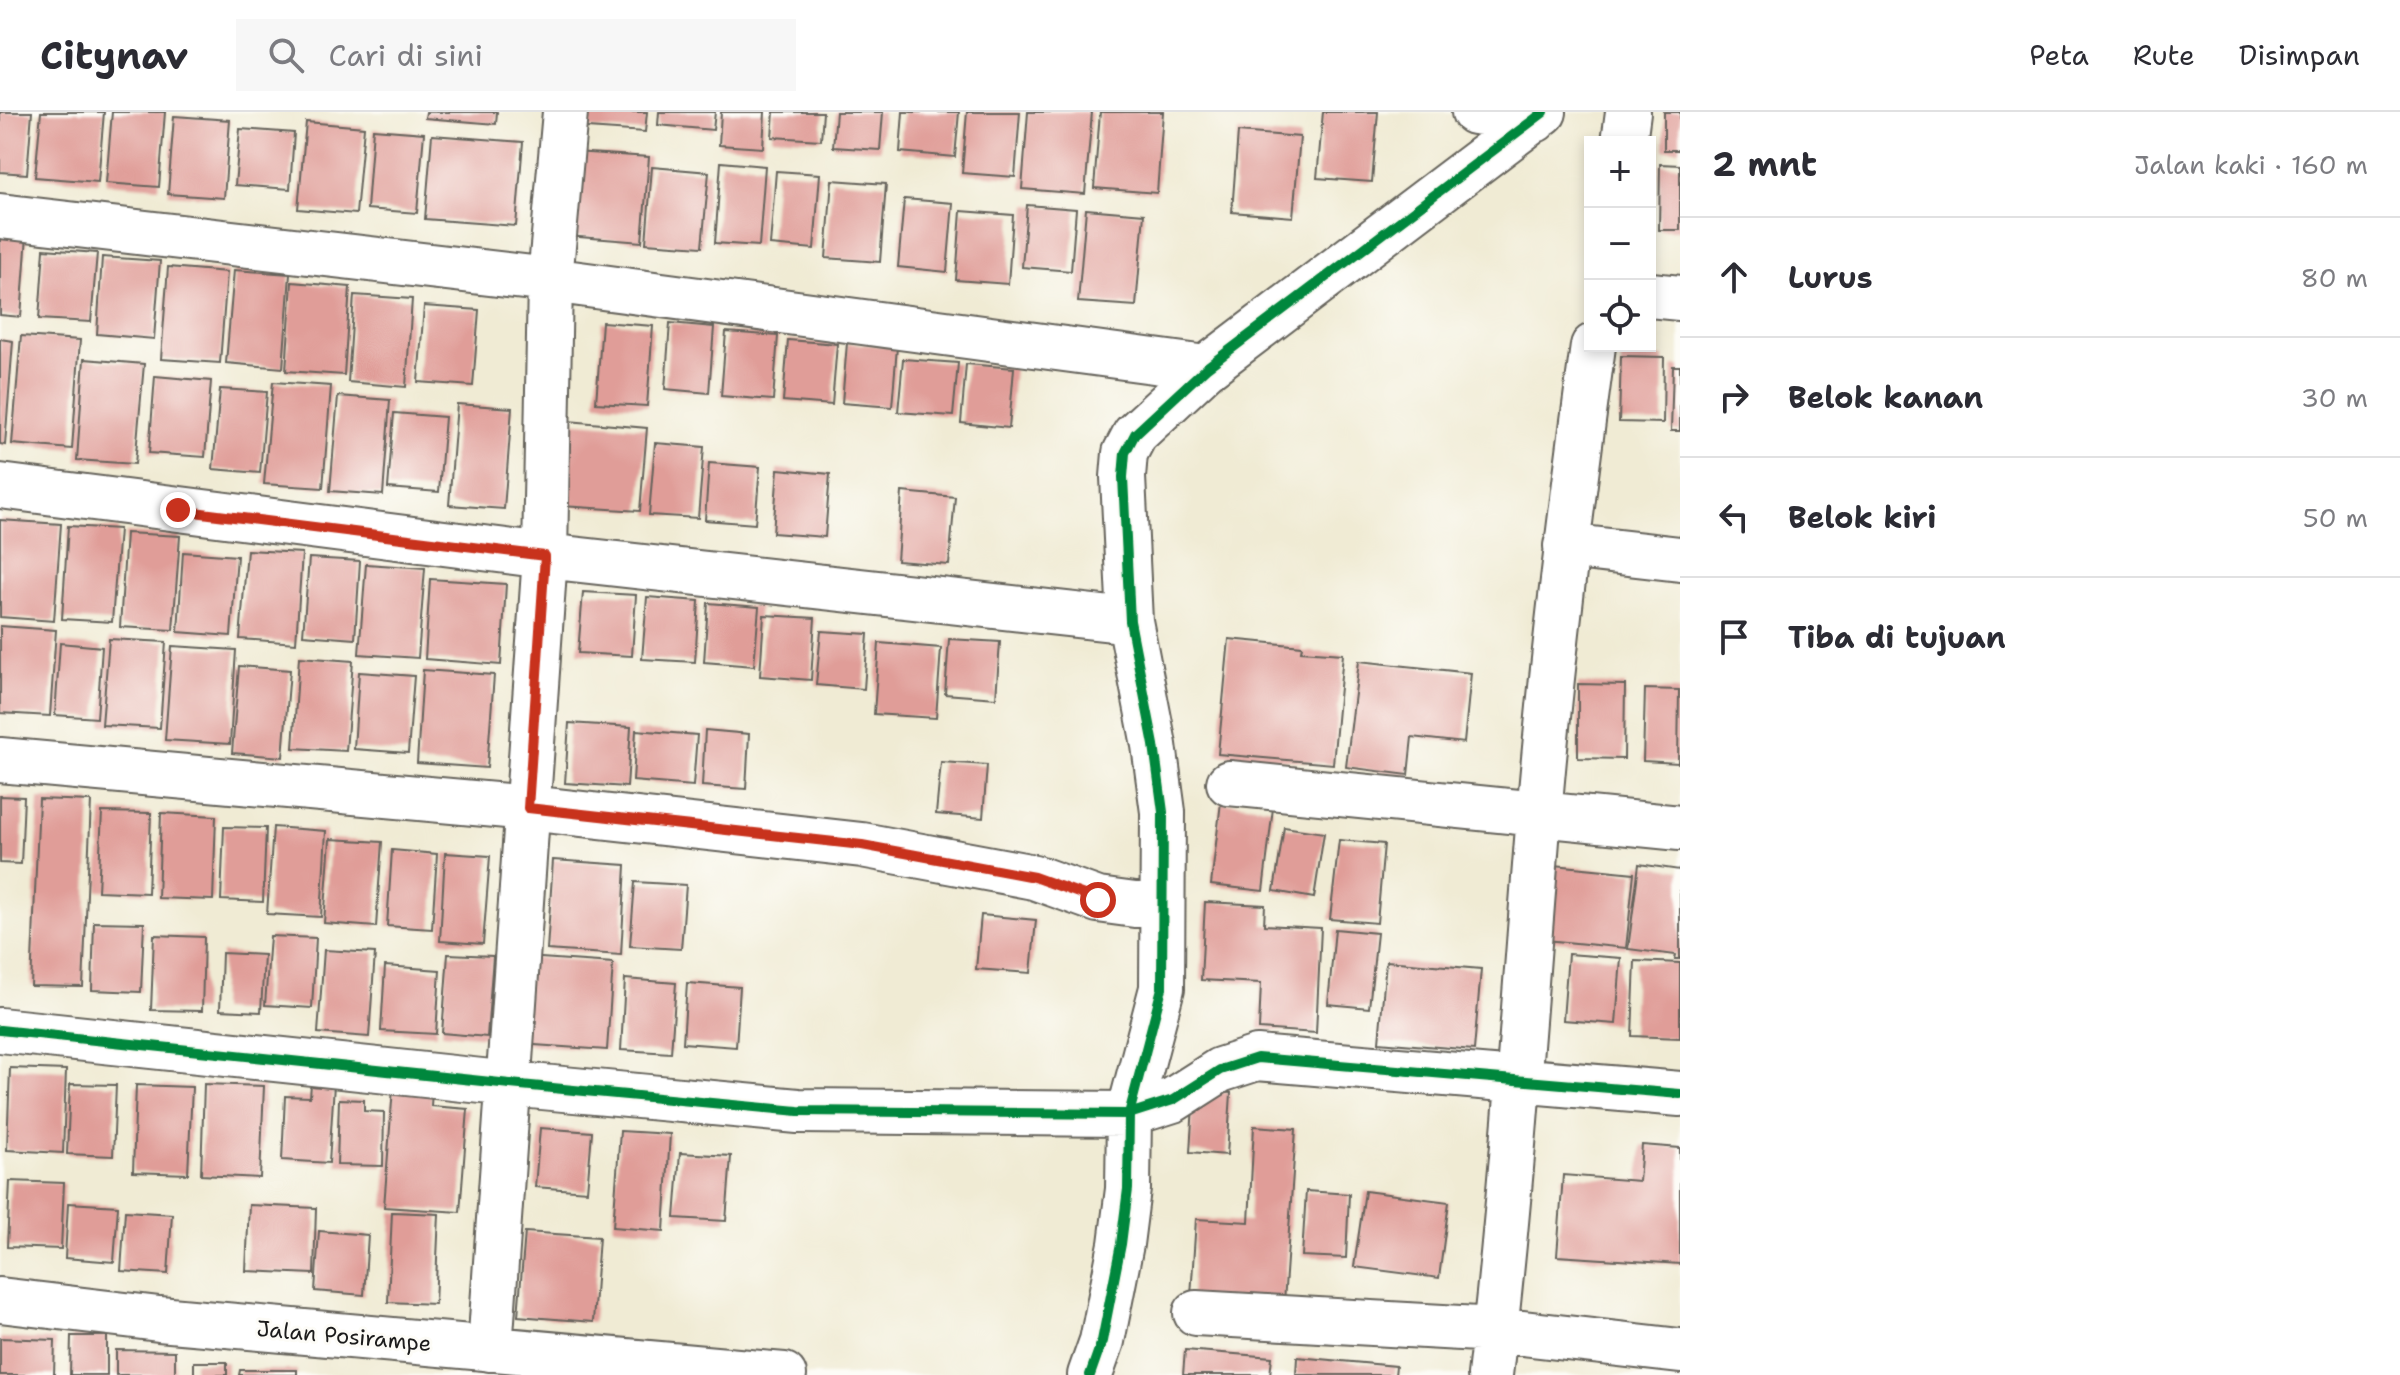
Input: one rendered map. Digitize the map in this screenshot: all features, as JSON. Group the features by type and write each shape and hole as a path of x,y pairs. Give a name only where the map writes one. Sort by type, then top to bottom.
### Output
{"street":[{"path":"490,1349 545,556 550,280 565,112"},
{"path":"1474,112 1539,116"},
{"path":"1625,136 1628,112"},
{"path":"1090,1375 1102,1341 1121,1244 1128,1189 1129,1114 1162,988 1163,812 1154,745 1130,621 1123,477 1125,453 1135,434 1206,368 1539,116"},
{"path":"0,216 550,280 1206,368"},
{"path":"1656,296 1680,298"},
{"path":"1490,1375 1521,1079 1540,813 1566,546 1592,352"},
{"path":"0,486 545,556 1130,621"},
{"path":"1566,546 1680,559"},
{"path":"0,760 528,808 862,845 1034,877 1098,900 1161,905"},
{"path":"1229,783 1680,828"},
{"path":"0,1030 798,1111 1129,1114 1173,1100 1220,1070 1257,1058 1680,1094"},
{"name":"Jalan Posirampe","path":"0,1300 159,1319 784,1375"},
{"path":"1196,1313 1496,1330 1680,1351"}],"building":[{"path":"0,112 32,112 27,174 0,172"},
{"path":"41,112 104,112 98,182 35,177"},
{"path":"112,112 165,112 159,187 106,183"},
{"path":"426,112 497,112 496,124 425,118"},
{"path":"575,112 647,112 645,132 573,127"},
{"path":"659,112 715,112 713,130 658,125"},
{"path":"721,112 765,112 763,148 719,145"},
{"path":"774,112 823,112 821,140 772,137"},
{"path":"836,112 883,112 880,150 833,147"},
{"path":"903,112 959,112 955,157 900,152"},
{"path":"967,112 1020,112 1015,177 962,173"},
{"path":"1028,112 1092,112 1085,194 1022,189"},
{"path":"1100,112 1163,112 1157,193 1094,188"},
{"path":"1323,112 1378,112 1372,182 1317,178"},
{"path":"1664,112 1680,112 1680,150 1664,150"},
{"path":"174,116 230,120 224,198 168,194"},
{"path":"306,122 364,127 356,214 298,209"},
{"path":"240,129 294,133 290,189 235,185"},
{"path":"373,129 424,133 417,213 367,209"},
{"path":"1238,132 1300,137 1293,217 1232,212"},
{"path":"432,135 523,142 516,226 425,219"},
{"path":"573,152 649,157 642,242 567,236"},
{"path":"721,162 765,166 759,246 715,243"},
{"path":"1660,164 1680,165 1680,230 1659,230"},
{"path":"652,167 709,172 702,247 646,243"},
{"path":"776,171 820,174 814,249 770,245"},
{"path":"832,180 886,184 880,262 826,258"},
{"path":"904,199 953,203 947,272 898,267"},
{"path":"1027,205 1076,209 1071,271 1022,267"},
{"path":"1086,209 1144,214 1136,306 1078,302"},
{"path":"961,211 1013,215 1008,284 956,280"},
{"path":"0,233 27,235 21,317 0,315"},
{"path":"44,249 97,253 91,322 39,319"},
{"path":"102,257 160,261 154,339 97,334"},
{"path":"168,267 227,272 220,363 161,359"},
{"path":"234,270 290,274 283,368 226,363"},
{"path":"292,282 350,287 344,375 286,371"},
{"path":"354,295 412,299 406,387 348,382"},
{"path":"424,306 479,310 473,386 418,382"},
{"path":"602,322 653,326 647,406 596,403"},
{"path":"670,323 714,327 709,393 665,389"},
{"path":"726,332 778,336 773,400 721,396"},
{"path":"21,336 80,340 72,449 12,444"},
{"path":"0,339 13,341 5,445 0,444"},
{"path":"788,340 837,344 832,405 783,401"},
{"path":"847,343 897,347 892,407 842,403"},
{"path":"1621,356 1664,357 1663,423 1619,422"},
{"path":"84,359 144,364 135,464 77,460"},
{"path":"903,359 958,363 953,416 898,412"},
{"path":"966,364 1014,368 1009,428 961,423"},
{"path":"1673,366 1680,366 1680,431 1671,431"},
{"path":"155,376 211,381 205,457 149,453"},
{"path":"273,382 331,386 323,488 264,484"},
{"path":"220,389 267,392 260,473 213,469"},
{"path":"338,396 390,400 383,495 330,491"},
{"path":"457,404 512,408 504,509 449,505"},
{"path":"394,413 445,417 439,492 388,488"},
{"path":"568,421 647,428 640,511 562,506"},
{"path":"655,443 704,447 698,518 649,515"},
{"path":"709,463 760,467 755,524 705,520"},
{"path":"778,469 830,474 825,537 773,533"},
{"path":"902,492 955,497 949,565 897,561"},
{"path":"0,520 61,524 54,621 0,617"},
{"path":"68,526 119,529 112,622 62,619"},
{"path":"126,533 180,536 173,630 120,627"},
{"path":"247,550 302,553 296,643 240,639"},
{"path":"183,552 237,556 231,636 178,632"},
{"path":"309,558 360,561 355,639 303,635"},
{"path":"366,564 425,568 418,658 359,654"},
{"path":"430,579 506,584 501,665 425,659"},
{"path":"583,592 636,595 632,656 578,653"},
{"path":"647,597 699,601 695,662 642,659"},
{"path":"708,603 759,607 754,666 704,662"},
{"path":"764,615 815,618 811,680 760,676"},
{"path":"0,626 56,630 50,716 0,713"},
{"path":"821,631 868,634 864,689 816,685"},
{"path":"109,639 166,642 160,728 102,725"},
{"path":"949,639 1000,642 996,698 945,694"},
{"path":"1229,639 1302,646 1301,651 1343,654 1333,764 1218,754"},
{"path":"60,643 102,647 97,718 55,715"},
{"path":"879,643 941,648 936,718 874,714"},
{"path":"172,646 236,650 230,744 165,740"},
{"path":"299,657 353,661 346,751 293,748"},
{"path":"1359,661 1471,673 1464,743 1412,737 1408,775 1346,767"},
{"path":"239,666 290,670 283,757 232,753"},
{"path":"423,670 494,675 487,768 417,763"},
{"path":"359,672 414,676 408,753 354,749"},
{"path":"1578,684 1625,685 1624,759 1578,758"},
{"path":"1645,689 1679,690 1678,763 1643,761"},
{"path":"569,723 631,727 627,787 565,783"},
{"path":"636,730 697,735 693,786 633,781"},
{"path":"705,730 749,734 746,789 702,786"},
{"path":"941,762 987,765 983,818 936,814"},
{"path":"0,796 24,797 21,864 0,863"},
{"path":"39,799 91,801 83,987 31,986"},
{"path":"1221,802 1273,808 1263,891 1211,885"},
{"path":"102,812 151,813 148,893 98,891"},
{"path":"161,813 216,816 213,900 158,898"},
{"path":"224,827 266,828 263,902 221,900"},
{"path":"273,827 326,831 321,917 267,914"},
{"path":"1284,827 1324,833 1314,898 1274,891"},
{"path":"330,839 382,842 376,927 324,923"},
{"path":"1339,840 1384,844 1377,923 1330,919"},
{"path":"392,850 437,854 432,929 387,926"},
{"path":"445,853 490,856 483,944 440,941"},
{"path":"553,860 626,865 621,955 547,950"},
{"path":"1639,864 1680,870 1680,959 1675,959 1676,955 1628,949"},
{"path":"1554,865 1634,873 1626,948 1546,940"},
{"path":"635,882 686,885 681,949 630,946"},
{"path":"1205,902 1265,905 1264,925 1321,928 1316,1033 1259,1029 1261,983 1201,980"},
{"path":"981,915 1036,920 1031,973 976,969"},
{"path":"94,922 144,923 141,992 92,990"},
{"path":"1335,929 1377,933 1369,1008 1328,1004"},
{"path":"154,935 204,937 202,1011 151,1010"},
{"path":"270,936 316,938 312,1008 265,1005"},
{"path":"324,950 375,953 369,1037 318,1033"},
{"path":"222,953 264,955 261,1012 220,1010"},
{"path":"448,954 493,956 487,1037 442,1033"},
{"path":"1568,954 1621,958 1616,1024 1563,1020"},
{"path":"526,957 613,963 607,1050 520,1044"},
{"path":"1386,961 1481,969 1474,1050 1379,1042"},
{"path":"1635,961 1680,963 1680,1038 1632,1036"},
{"path":"385,966 440,970 436,1034 381,1031"},
{"path":"625,979 676,983 671,1053 621,1050"},
{"path":"687,983 740,987 736,1047 683,1043"},
{"path":"10,1068 66,1070 63,1153 7,1150"},
{"path":"70,1084 116,1085 113,1156 67,1154"},
{"path":"204,1084 264,1086 260,1178 201,1175"},
{"path":"311,1084 334,1084 329,1163 282,1160 285,1096 310,1097"},
{"path":"136,1085 192,1087 188,1174 133,1172"},
{"path":"393,1088 432,1090 431,1106 468,1109 460,1212 384,1207"},
{"path":"1194,1090 1231,1093 1227,1155 1190,1152"},
{"path":"339,1099 364,1100 364,1111 384,1112 383,1166 337,1165"},
{"path":"1254,1126 1296,1129 1284,1302 1191,1296 1196,1219 1249,1222"},
{"path":"540,1128 592,1132 587,1191 535,1187"},
{"path":"620,1131 670,1134 664,1231 613,1227"},
{"path":"1642,1145 1680,1148 1680,1264 1557,1256 1563,1175 1639,1181"},
{"path":"680,1153 731,1156 726,1221 675,1218"},
{"path":"10,1181 64,1183 61,1249 7,1247"},
{"path":"1306,1191 1349,1194 1346,1258 1302,1256"},
{"path":"1365,1191 1449,1202 1439,1278 1354,1267"},
{"path":"68,1203 118,1206 114,1262 65,1258"},
{"path":"249,1205 316,1208 314,1274 246,1271"},
{"path":"125,1211 172,1214 168,1274 121,1271"},
{"path":"392,1212 439,1214 435,1304 388,1302"},
{"path":"319,1231 368,1235 364,1295 315,1291"},
{"path":"525,1232 599,1237 593,1322 518,1316"},
{"path":"71,1336 107,1336 107,1375 70,1375"},
{"path":"0,1338 55,1340 54,1375 0,1375"},
{"path":"116,1350 175,1351 175,1375 116,1375"},
{"path":"1185,1350 1272,1357 1270,1375 1183,1375"},
{"path":"1297,1357 1396,1366 1395,1375 1296,1375"},
{"path":"194,1362 227,1362 227,1375 194,1375"},
{"path":"240,1370 297,1370 297,1375 239,1375"}],"cycle path":[{"path":"1090,1375 1102,1341 1121,1244 1128,1189 1129,1114 1162,988 1163,812 1154,745 1130,621 1123,477 1125,453 1135,434 1206,368 1544,112"},
{"path":"0,1030 798,1111 1129,1114 1173,1100 1220,1070 1257,1058 1680,1094"}],"route":[{"path":"178,510 545,556 528,808 862,845 1034,877 1098,900"}]}
